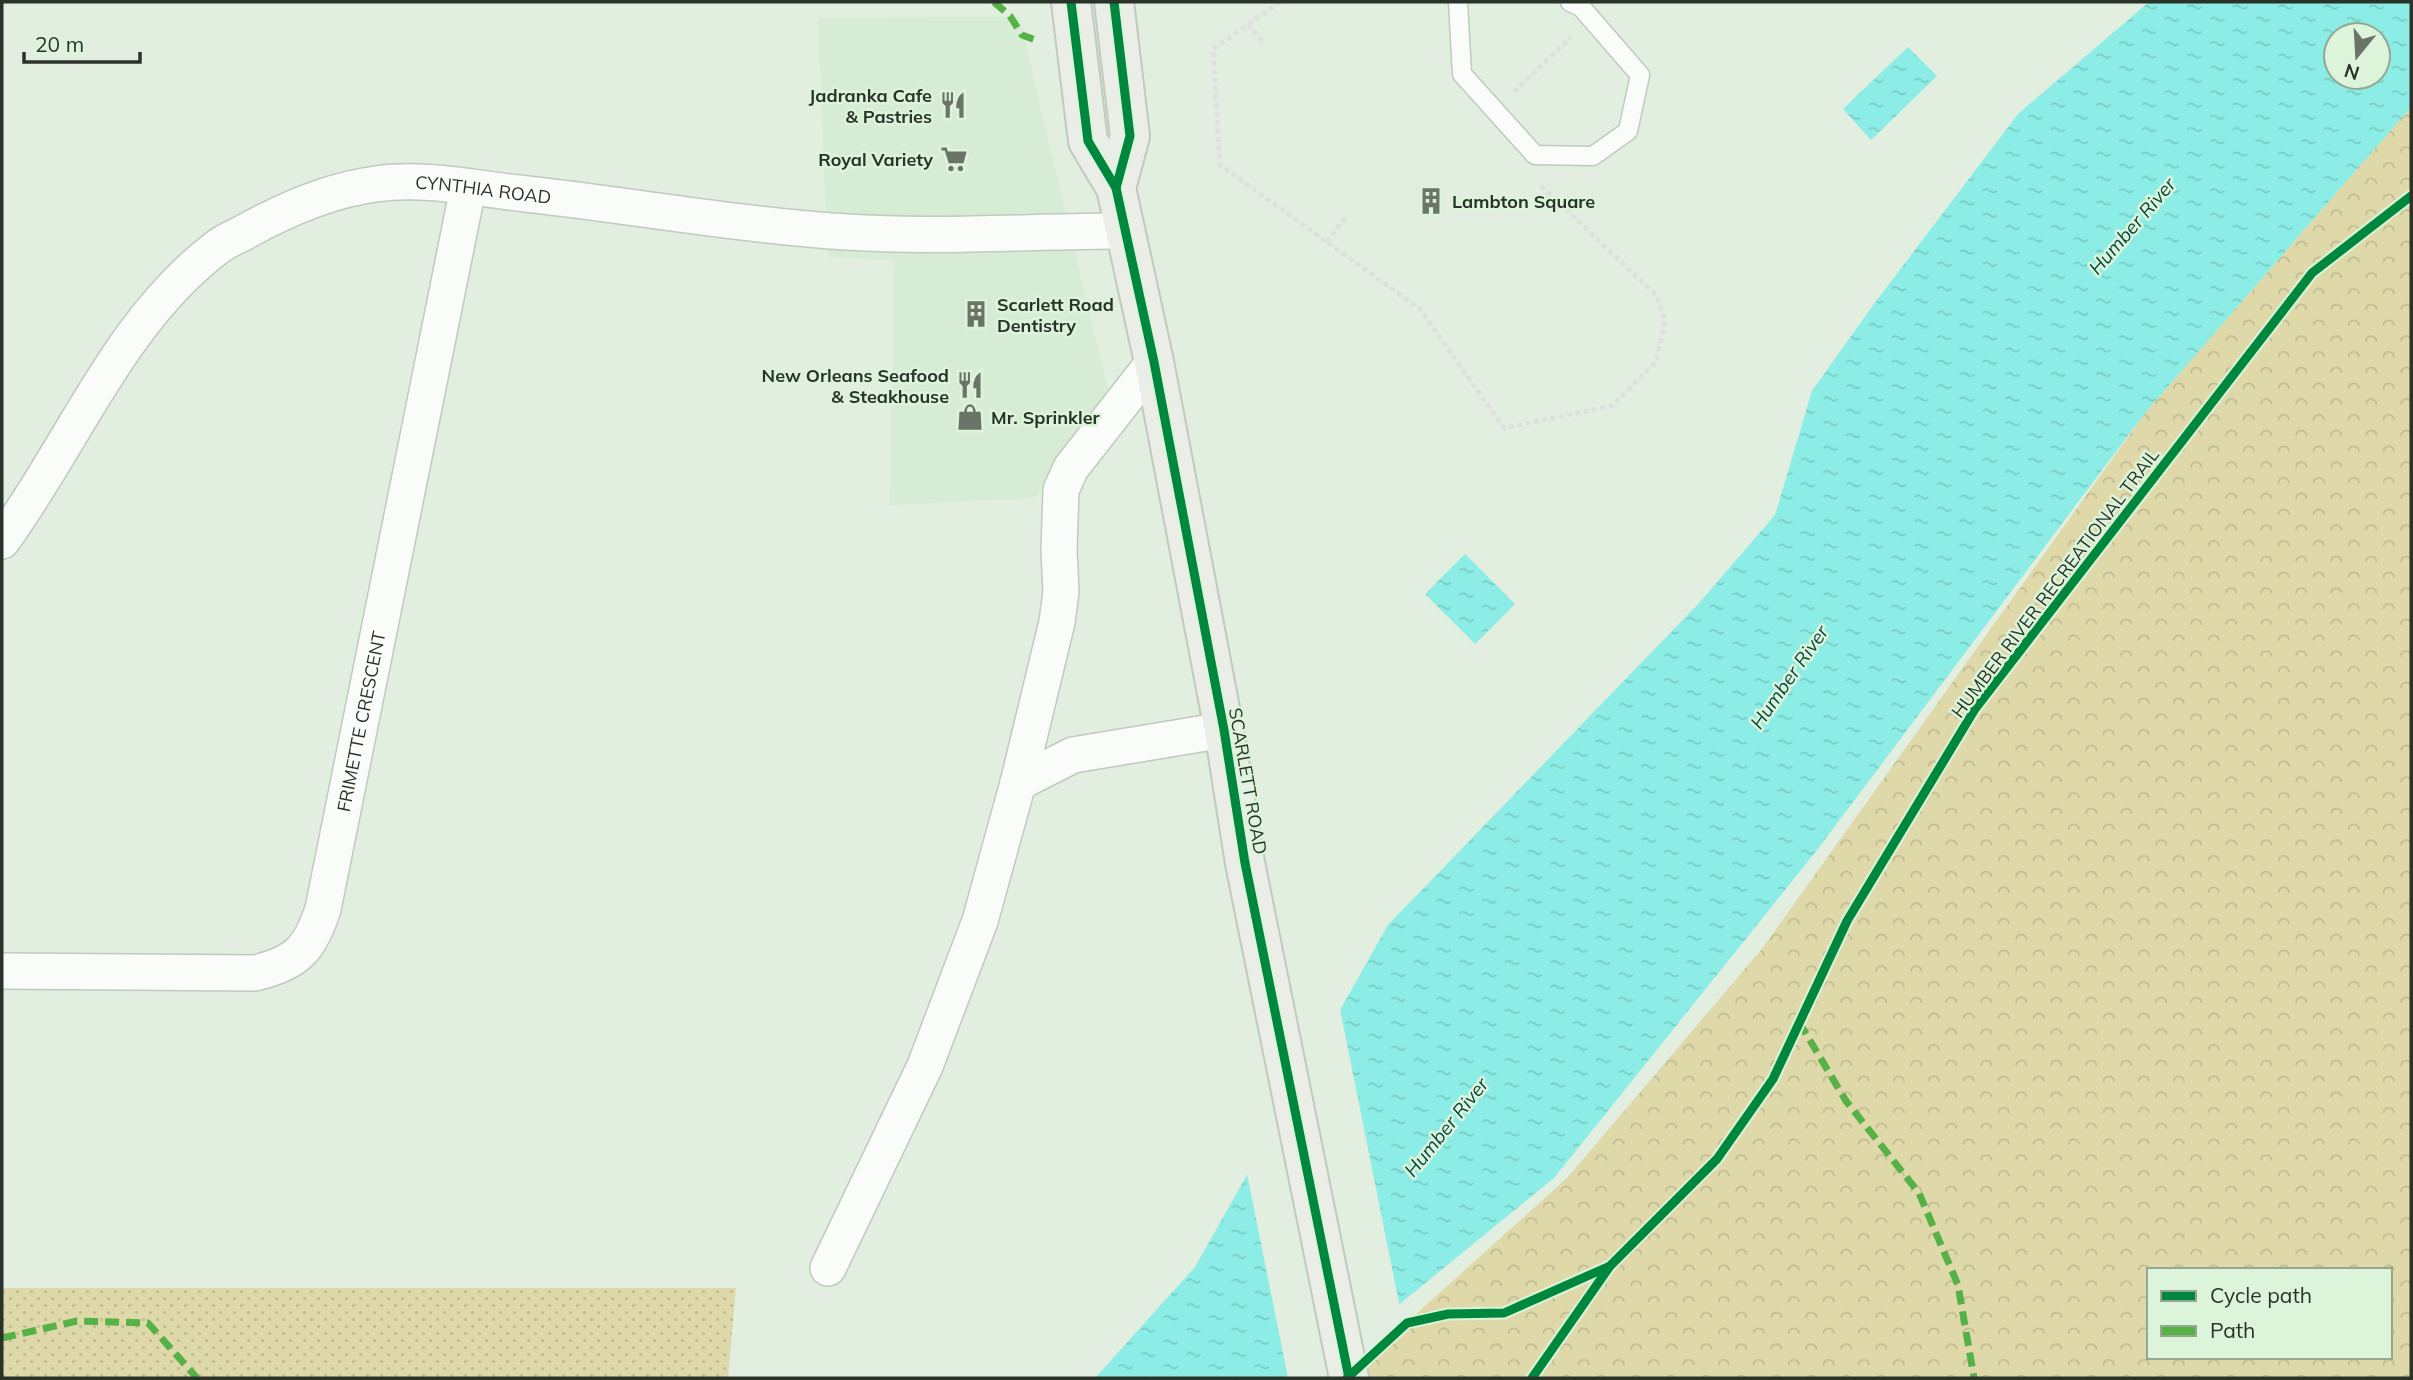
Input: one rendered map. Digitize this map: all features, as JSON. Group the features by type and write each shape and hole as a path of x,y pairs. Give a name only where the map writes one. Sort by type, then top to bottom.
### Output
{"main road":[{"name":"SCARLETT ROAD","path":"1071,2 1088,141 1116,188 1154,362 1224,730 1245,863 1349,1378"},
{"name":"SCARLETT ROAD","path":"1114,2 1130,136 1116,188"}],"street":[{"name":"CYNTHIA ROAD","path":"2,541 24,511 137,327 171,289 216,247 272,216 334,193 376,184 418,181 592,201 738,222 849,232 955,234 1126,231"},
{"name":"FRIMETTE CRESCENT","path":"2,971 255,973 281,967 302,951 316,932 326,896 468,187"},
{"path":"828,1268 925,1066 980,921 1018,783 1060,602 1061,490 1071,468 1154,362"},
{"name":"SCARLETT ROAD","path":"1018,783 1073,755 1224,730"}],"lane":[{"path":"1458,2 1462,74 1494,112 1535,155 1593,156 1628,131 1640,75 1581,8 1570,2"}],"path":[{"path":"1280,2 1213,49 1220,165 1420,309 1504,428 1612,406 1656,362 1665,321 1657,296 1534,179 1535,155"},
{"path":"1494,112 1590,18"},
{"path":"1248,24 1264,43"},
{"path":"1326,242 1347,215"}],"shaded area":[{"path":"1019,17 1109,394 1035,498 890,505 894,260 828,257 818,18"}],"green space":[{"path":"2411,107 2411,1378 1345,1378 1567,1178 1761,950 2145,413"},
{"path":"2,1288 736,1288 728,1378 2,1378"}],"water":[{"name":"Humber River","path":"2149,2 2411,2 2411,107 2145,413 1817,850 1554,1178 1309,1378 1095,1378 1195,1267 1388,925 1700,602 1775,515 1812,391 1871,308 2018,114"},
{"path":"1908,47 1937,76 1871,140 1843,109"},
{"path":"1465,554 1515,604 1475,644 1425,594"}],"pier":[{"path":"1339,1004 1400,1308 1313,1378 1288,1378 1246,1169"}],"marked path":[{"path":"994,2 1010,16 1022,35 1038,41"},
{"path":"1799,1022 1846,1101 1919,1193 1958,1285 1974,1378"},
{"path":"2,1338 77,1321 148,1323 197,1378"}],"cycle path":[{"path":"1071,2 1088,141 1116,188 1154,362 1224,730 1245,863 1349,1378"},
{"path":"1114,2 1130,136 1116,188"},
{"name":"HUMBER RIVER RECREATIONAL TRAIL","path":"1347,1378 1407,1323 1448,1314 1504,1313 1610,1266 1717,1159 1773,1079 1847,921 1975,709 2312,273 2411,196"},
{"path":"1532,1378 1610,1266"}],"place":[{"name":"Jadranka Cafe & Pastries","path":"953,105"},
{"name":"Royal Variety","path":"954,159"},
{"name":"Lambton Square","path":"1431,201"},
{"name":"Scarlett Road Dentistry","path":"976,314"},
{"name":"New Orleans Seafood & Steakhouse","path":"970,385"},
{"name":"Mr. Sprinkler","path":"970,417"}]}
